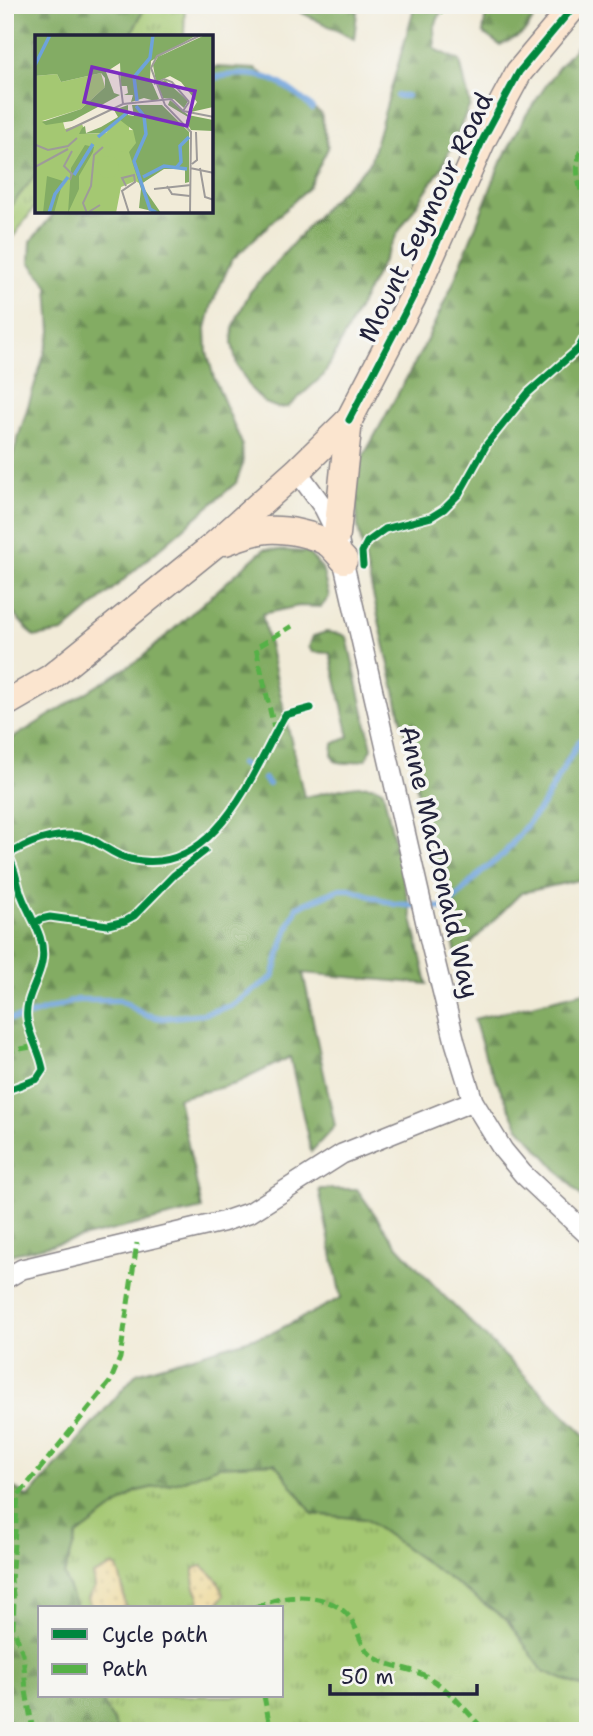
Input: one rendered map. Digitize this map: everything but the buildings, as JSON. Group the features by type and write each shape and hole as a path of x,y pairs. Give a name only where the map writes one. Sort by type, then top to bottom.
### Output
{"street":[{"name":"Mount Seymour Road","path":"5,704 50,678 213,546 349,420 413,297 483,139 507,94 519,72 575,5"},
{"path":"337,534 349,420"},
{"name":"Anne MacDonald Way","path":"297,471 324,508 337,534 431,945 473,1101 523,1174 588,1235"},
{"path":"213,546 248,533 270,530 315,538 329,544 344,560"},
{"path":"5,1279 22,1269 222,1222 251,1212 342,1154 473,1101"}],"green space":[{"path":"5,5 146,5 131,35 35,35 35,176 5,213"},
{"path":"146,5 185,5 184,35 131,35"},
{"path":"300,5 358,5 354,39 300,12"},
{"path":"412,5 444,5 434,28 435,49 460,61 470,105 442,167 397,234 324,375 288,407 278,408 265,403 251,389 237,365 232,343 233,329 250,292 326,206 370,163 413,12"},
{"path":"475,5 538,5 533,21 525,31 500,45 483,33 486,12"},
{"path":"588,33 588,878 521,893 457,957 358,528 354,481 358,466 423,348 452,286 501,162 526,115 558,68"},
{"path":"214,68 255,69 321,113 328,148 308,188 231,261 212,304 206,328 207,352 214,378 242,444 243,464 236,483 63,632 34,637 5,604 5,480 51,332 48,286 30,262 31,241 53,214 214,214"},
{"path":"35,176 35,207 5,248 5,213"},
{"path":"264,549 307,552 322,568 329,597 321,607 299,606 262,614 304,797 357,786 376,787 383,791 427,984 303,973 335,1126 311,1152 290,1057 235,1084 178,1098 202,1209 5,1256 5,743 140,659"},
{"path":"326,632 347,637 372,748 366,759 350,763 335,761 332,754 333,744 349,737 330,653 313,652 309,647 313,636"},
{"path":"588,991 588,1204 518,1126 486,1059 474,1019"},
{"path":"319,1189 357,1189 395,1243 443,1295 588,1438 588,1689 543,1671 507,1620 365,1519 313,1514 275,1463 219,1466 181,1481 137,1491 77,1535 64,1575 75,1606 38,1606 38,1698 101,1698 118,1731 5,1731 5,1481 28,1498 137,1373 274,1332 341,1298"},
{"path":"275,1463 313,1514 365,1519 507,1620 543,1671 588,1689 588,1731 118,1731 101,1698 284,1698 284,1606 75,1606 64,1575 77,1535 137,1491 181,1481 219,1466"}],"sand":[{"path":"112,1566 116,1567 120,1575 125,1606 90,1605 88,1598 95,1587 93,1575"},
{"path":"202,1566 220,1586 224,1595 216,1606 199,1606 199,1595 194,1586 195,1568"}],"waterway":[{"path":"214,78 243,74 267,78 289,89 312,108"},
{"path":"397,96 407,96"},
{"path":"5,1019 21,1018 77,1000 120,1000 146,1015 162,1018 203,1014 231,1006 273,977 297,907 340,889 350,889 394,904 446,908 481,872 504,854 543,804 578,743 588,734"},
{"path":"241,764 248,767"},
{"path":"264,779 269,784"}],"marked path":[{"path":"437,5 445,14"},
{"path":"588,138 579,154 578,163 581,191 588,208"},
{"path":"275,732 256,648 292,626"},
{"path":"5,1052 36,1046"},
{"path":"33,1731 23,1654 13,1627 11,1580 18,1496 110,1382 120,1358 137,1243"},
{"path":"260,1606 279,1599 305,1597 331,1603 342,1609 370,1654 431,1679 452,1696 485,1731"},
{"path":"264,1698 271,1731"}],"cycle path":[{"path":"349,420 413,297 483,139 519,72 575,5"},
{"path":"363,565 362,552 367,542 385,529 431,517 459,494 487,444 528,393 578,349 588,331"},
{"path":"5,855 40,840 67,835 92,840 130,859 160,861 186,853 208,837 227,816 244,791 285,715 311,708"},
{"path":"35,923 50,917 108,925 125,921 134,916 174,875 205,851"},
{"path":"5,1091 37,1079 43,1070 28,1026 27,1012 42,962 42,943 23,900 8,855"}]}
